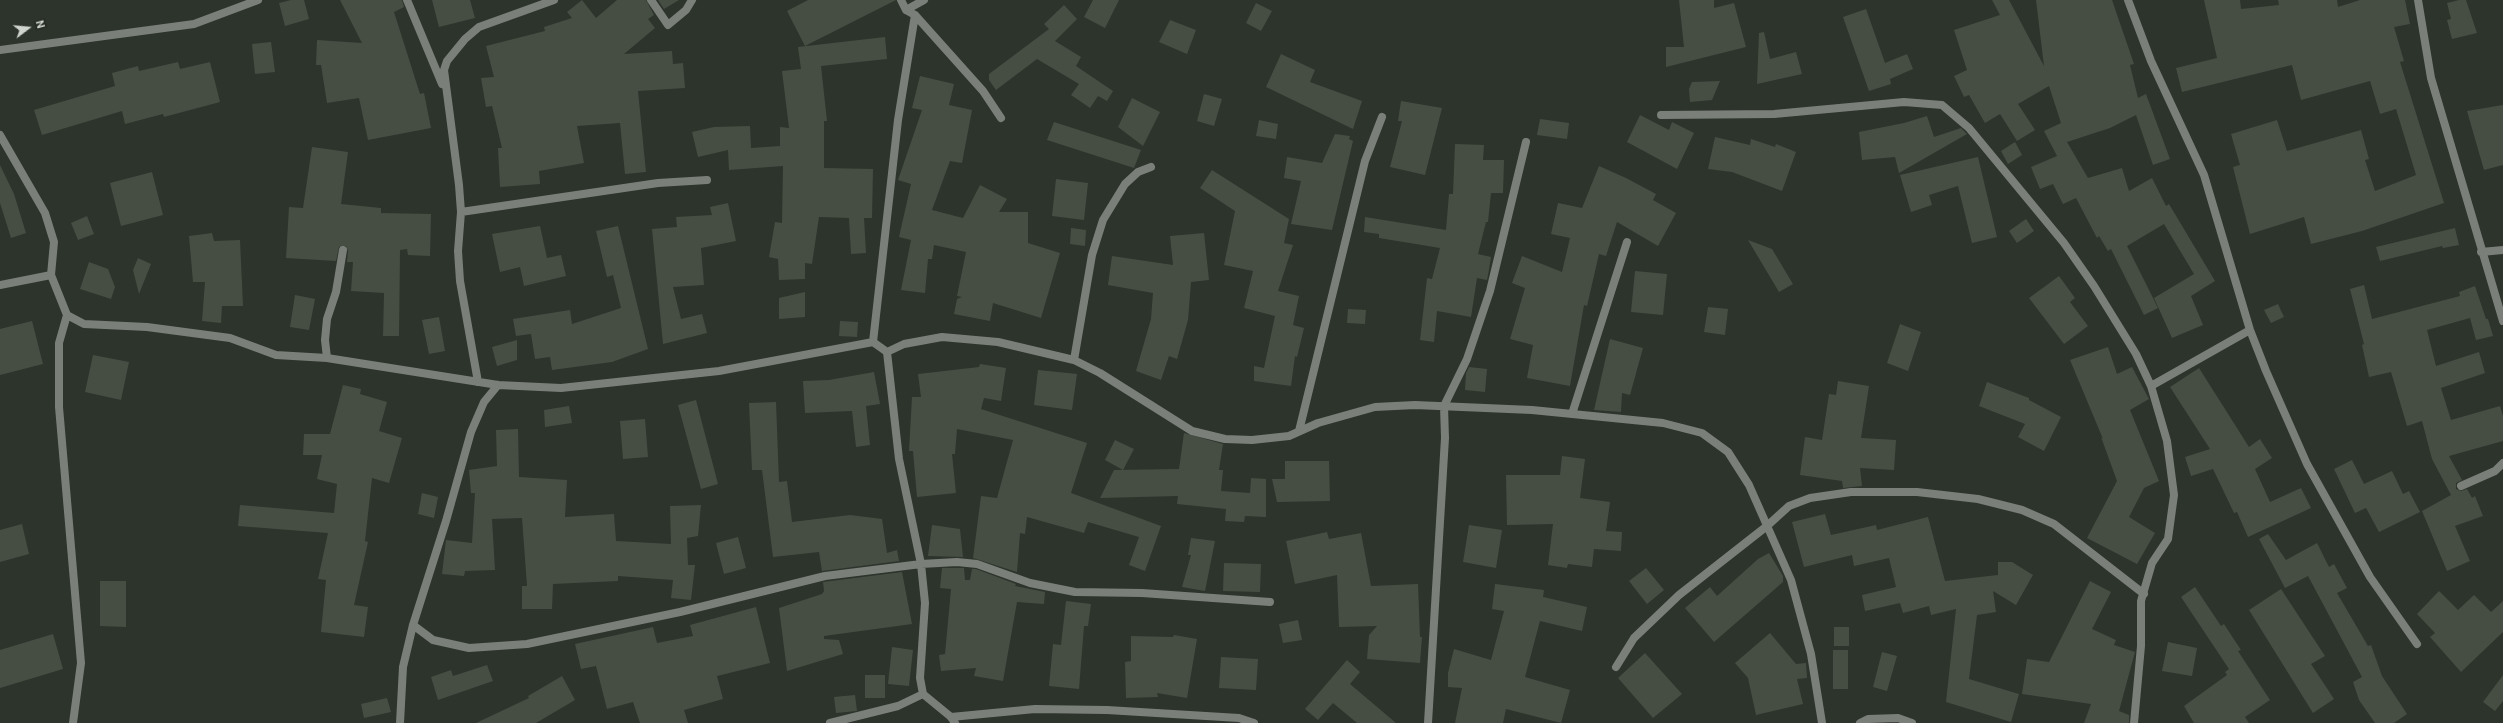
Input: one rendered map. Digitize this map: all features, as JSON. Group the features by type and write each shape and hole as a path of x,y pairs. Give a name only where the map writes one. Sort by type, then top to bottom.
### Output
{"street":[{"path":"0,50 194,24 258,0"},
{"path":"407,0 445,92"},
{"path":"478,382 460,281 458,251 461,212 445,92 444,70 447,61 465,39 479,26 554,0"},
{"path":"651,0 668,25 686,10 692,0"},
{"path":"901,0 906,10 915,15 983,91 1001,118"},
{"path":"906,10 924,0"},
{"path":"2128,0 2151,61 2204,174 2250,330 2307,464 2370,577 2416,644"},
{"path":"2418,0 2431,78 2481,252 2503,321"},
{"path":"873,342 898,120 915,15"},
{"path":"1661,115 1774,114 1904,102 1942,105 1969,128 2064,244 2094,286 2136,354 2151,386 2167,441 2174,495 2168,539 2152,563 2144,594 2134,723"},
{"path":"1299,431 1365,161 1382,117"},
{"path":"0,134 45,213 54,242 50,275 67,315 60,344 58,407 81,663 74,723"},
{"path":"1428,723 1445,438 1444,406 1467,359 1490,291 1526,142"},
{"path":"1074,360 1092,255 1103,220 1125,184 1138,172 1151,167"},
{"path":"461,212 658,183 707,180"},
{"path":"1572,414 1627,242"},
{"path":"327,358 325,340 327,319 336,292 343,250"},
{"path":"2481,252 2503,250"},
{"path":"0,285 50,275"},
{"path":"67,315 84,324 148,327 230,338 276,355 327,358 498,385 561,388 719,371 873,342 887,352 899,459 921,564 925,603 920,678 923,694 953,720 1035,709 1100,710 1239,718 1254,723"},
{"path":"2151,386 2250,330"},
{"path":"887,352 904,344 942,337 998,342 1074,360 1100,373 1192,431 1225,439 1252,440 1289,436 1318,423 1375,407 1415,405 1572,414 1663,423 1702,433 1728,452 1749,485 1767,526 1795,595 1811,654 1822,723"},
{"path":"400,723 403,666 413,625 446,521 471,432 484,402 498,385"},
{"path":"2461,486 2494,471 2503,463"},
{"path":"1616,668 1634,638 1674,600 1767,526 1789,506 1810,498 1851,492 1917,492 1978,499 2022,510 2054,524 2144,594"},
{"path":"413,625 433,640 469,648 527,644 680,612 825,576 921,564 977,564 1030,583 1075,592 1142,593 1270,602"},
{"path":"830,723 898,706 923,694"},
{"path":"1860,723 1868,719 1898,718 1912,723"}],"building":[{"path":"291,0 304,0 309,19 285,26 279,3"},
{"path":"340,0 402,0 404,7 394,12 420,94 424,93 431,128 368,140 359,98 327,103 321,65 316,65 317,40 362,43"},
{"path":"432,0 470,0 475,18 439,27"},
{"path":"582,0 596,18 617,0 646,0 654,15 648,19 655,28 624,54 672,51 673,64 683,63 685,88 638,91 646,172 625,174 620,123 577,126 584,163 539,171 540,184 500,187 498,148 502,148 492,106 486,107 481,78 494,77 486,46 545,31 544,27 572,18 567,12"},
{"path":"658,0 679,0 664,9"},
{"path":"808,0 896,0 805,46 787,11"},
{"path":"1093,0 1119,0 1105,28 1084,17"},
{"path":"1679,0 1714,0 1714,8 1734,3 1746,47 1666,67 1666,47 1684,47"},
{"path":"1992,0 2009,0 2044,66 2036,0 2112,0 2134,64 2130,65 2138,98 2146,94 2170,159 2153,165 2136,115 2110,128 2067,142 2088,178 2122,168 2129,191 2152,178 2166,206 2169,204 2215,281 2191,296 2203,325 2172,338 2154,298 2194,274 2164,224 2127,246 2158,308 2144,315 2111,249 2108,251 2099,236 2097,238 2076,198 2063,204 2053,184 2040,189 2031,167 2057,156 2044,131 2061,123 2049,86 2018,104 2035,130 2017,141 2000,114 1985,123 1969,95 1964,97 1954,76 1967,70 1954,30 2000,15"},
{"path":"2204,0 2240,0 2241,9 2279,5 2278,0 2337,0 2338,7 2360,0 2405,0 2410,24 2394,27 2404,61 2400,62 2444,203 2362,231 2311,244 2304,217 2250,234 2233,167 2240,165 2231,134 2277,120 2287,151 2361,130 2369,159 2365,160 2375,191 2416,175 2396,109 2380,114 2370,81 2301,100 2292,65 2182,92 2176,68 2217,58"},
{"path":"2466,0 2477,33 2452,39 2447,20 2451,19 2447,3"},
{"path":"1256,3 1272,11 1261,31 1246,23"},
{"path":"1064,5 1077,19 1055,41 1081,57 1076,66 1113,91 1107,101 1098,96 1090,108 1071,95 1079,84 1037,59 996,90 989,80 989,74 1049,29 1044,24"},
{"path":"1866,9 1885,63 1907,54 1913,69 1890,79 1891,84 1869,91 1843,17"},
{"path":"1170,20 1196,30 1187,54 1159,42"},
{"path":"1764,32 1770,59 1796,52 1802,74 1757,84 1759,33"},
{"path":"885,37 887,59 821,66 827,121 824,121 824,168 873,169 872,218 864,218 866,253 851,254 849,218 819,217 812,264 805,263 805,279 779,280 778,259 769,257 775,222 782,223 783,166 729,170 728,150 698,157 692,132 714,127 750,126 751,148 780,146 780,127 789,128 782,71 801,69 798,47"},
{"path":"271,42 275,72 255,74 252,44"},
{"path":"1281,54 1315,70 1310,82 1362,101 1353,129 1266,87"},
{"path":"178,62 180,69 210,62 220,102 164,117 163,114 125,124 122,111 42,135 34,110 115,86 112,73 138,66 139,71"},
{"path":"920,76 954,84 949,105 972,110 962,163 950,161 932,210 963,218 980,185 1007,199 999,212 1028,212 1028,243 1060,253 1041,318 993,303 990,321 954,314 957,299 962,297 957,296 966,252 934,245 932,259 928,259 925,293 901,290 911,240 899,237 911,184 898,180 922,110 912,108"},
{"path":"1720,81 1712,100 1690,102 1689,89 1692,82"},
{"path":"1204,94 1222,99 1214,126 1197,121"},
{"path":"1132,98 1160,112 1143,146 1118,127"},
{"path":"1401,101 1442,108 1425,175 1390,167 1402,121 1398,121"},
{"path":"2503,105 2503,165 2484,170 2467,111"},
{"path":"1640,115 1669,130 1672,122 1694,133 1677,169 1627,142"},
{"path":"1927,116 1934,137 1961,128 1967,134 1899,173 1895,157 1862,160 1859,132 1904,123"},
{"path":"1540,119 1569,123 1567,139 1537,135"},
{"path":"1259,120 1278,124 1276,139 1256,136"},
{"path":"1054,122 1141,150 1134,168 1047,140"},
{"path":"1335,134 1350,136 1349,139 1353,141 1332,230 1291,224 1301,181 1284,178 1287,157 1322,163"},
{"path":"1715,137 1750,145 1751,139 1775,147 1776,144 1796,152 1782,191 1732,172 1708,169"},
{"path":"2015,142 2022,155 2008,164 2001,151"},
{"path":"1455,144 1484,145 1483,160 1504,160 1503,193 1491,193 1488,222 1486,222 1478,254 1491,257 1487,280 1477,278 1471,317 1437,311 1434,342 1420,340 1427,278 1432,279 1440,248 1379,238 1379,234 1364,232 1365,217 1446,230 1449,194 1453,194"},
{"path":"312,147 348,152 341,204 381,208 381,213 431,214 430,256 408,255 407,249 400,250 399,336 383,336 384,293 351,291 353,262 347,262 348,251 346,246 339,247 336,261 286,258 289,207 303,208"},
{"path":"1978,157 1997,237 1972,243 1958,186 1929,195 1932,205 1911,212 1900,175"},
{"path":"0,165 14,194 26,233 11,238 0,203"},
{"path":"1599,166 1656,194 1653,200 1676,213 1658,246 1617,222 1606,256 1599,254 1587,306 1584,305 1570,386 1527,378 1533,345 1510,339 1525,288 1512,283 1522,256 1562,272 1570,238 1551,234 1558,203 1582,208"},
{"path":"1212,170 1289,219 1284,243 1293,245 1278,291 1299,296 1293,325 1304,328 1297,357 1295,356 1291,386 1254,381 1254,366 1264,368 1275,316 1244,308 1253,271 1224,265 1235,211 1200,188"},
{"path":"152,172 163,215 121,226 110,183"},
{"path":"1056,179 1088,183 1084,220 1052,216"},
{"path":"728,203 736,241 701,248 704,285 673,287 681,319 702,314 707,333 663,344 652,229 677,227 676,217 712,215 710,207"},
{"path":"87,216 94,234 78,240 71,223"},
{"path":"2026,219 2034,231 2017,243 2009,231"},
{"path":"540,226 547,258 561,255 566,276 524,286 520,267 500,272 492,234"},
{"path":"618,226 648,349 612,362 552,370 550,357 535,359 531,334 516,336 513,319 570,310 572,324 621,308 613,275 607,277 596,231"},
{"path":"1071,228 1086,230 1085,246 1070,244"},
{"path":"2455,228 2459,245 2443,248 2442,246 2380,261 2376,247"},
{"path":"212,233 214,241 240,240 243,306 222,306 221,323 202,321 205,282 193,282 189,236"},
{"path":"1204,233 1209,280 1191,282 1188,320 1177,359 1169,356 1161,380 1136,371 1151,319 1153,293 1108,285 1112,256 1173,265 1170,236"},
{"path":"1748,240 1772,249 1793,284 1779,292"},
{"path":"138,258 151,264 139,294 133,270"},
{"path":"89,262 108,269 115,287 111,299 80,289"},
{"path":"1635,271 1667,274 1663,315 1631,312"},
{"path":"2059,276 2075,298 2070,302 2088,326 2064,344 2029,298"},
{"path":"2364,285 2372,319 2460,296 2459,292 2475,286 2493,336 2476,340 2470,318 2427,330 2436,366 2479,352 2485,373 2441,388 2451,420 2500,406 2503,416 2503,441 2449,456 2462,480 2456,483 2456,489 2461,491 2467,489 2472,498 2475,496 2483,516 2455,526 2470,561 2447,571 2422,511 2451,495 2432,459 2422,421 2407,426 2391,372 2369,377 2362,345 2364,344 2350,289"},
{"path":"805,292 805,317 779,319 779,298"},
{"path":"295,295 315,299 309,330 290,327"},
{"path":"2278,304 2284,317 2271,323 2264,310"},
{"path":"1708,307 1728,309 1725,335 1704,332"},
{"path":"1348,309 1366,310 1365,324 1347,323"},
{"path":"439,317 445,351 429,354 422,320"},
{"path":"32,321 43,364 0,375 0,329"},
{"path":"840,321 858,322 857,337 839,336"},
{"path":"1900,324 1921,332 1908,371 1887,363"},
{"path":"1610,339 1643,348 1630,395 1622,393 1621,412 1594,410"},
{"path":"517,340 517,360 497,366 492,347"},
{"path":"2108,347 2117,374 2132,367 2149,399 2130,410 2159,481 2144,488 2129,517 2155,533 2137,564 2087,538 2117,481 2101,437 2103,439 2070,360"},
{"path":"93,355 129,362 121,400 85,392"},
{"path":"980,364 1006,368 1001,401 984,398 981,409 1087,443 1071,493 1161,526 1145,571 1129,565 1139,537 1088,522 1084,533 1027,517 1025,534 1020,533 1017,572 973,558 981,496 997,498 1013,440 957,429 955,454 952,454 956,493 917,497 913,451 909,451 912,397 921,397 918,374 979,367"},
{"path":"1469,367 1487,369 1485,392 1465,390 1466,373"},
{"path":"2199,368 2249,447 2260,439 2272,458 2255,469 2270,502 2301,488 2311,508 2248,537 2237,512 2234,513 2213,469 2191,476 2185,457 2210,449 2170,387"},
{"path":"1038,370 1077,374 1072,410 1034,405"},
{"path":"874,372 880,404 866,406 870,445 856,447 852,411 805,413 803,381 829,380"},
{"path":"1838,381 1869,386 1861,438 1896,440 1894,470 1860,468 1862,486 1843,488 1842,481 1800,475 1805,437 1822,440 1829,394 1836,395"},
{"path":"1987,382 2029,398 2029,400 2061,417 2044,451 2018,437 2025,424 1979,406"},
{"path":"343,385 361,389 360,394 387,402 379,431 402,438 389,483 372,478 365,541 368,542 354,605 368,607 364,637 321,632 326,580 318,579 328,533 238,526 240,505 334,513 337,484 317,479 322,455 303,455 304,434 330,434"},
{"path":"696,400 718,484 701,489 678,405"},
{"path":"776,402 779,482 787,481 792,522 850,515 882,519 887,553 897,550 899,561 822,571 819,552 773,557 762,470 752,470 749,403"},
{"path":"569,406 572,423 545,427 544,410"},
{"path":"645,419 648,457 623,459 620,421"},
{"path":"518,429 519,477 567,480 565,517 614,514 616,541 671,544 670,506 701,505 698,536 687,538 688,565 695,565 691,600 671,598 673,580 618,576 618,581 553,584 552,609 522,609 522,586 527,586 522,518 492,519 495,570 465,571 464,576 442,574 446,540 472,543 475,493 471,493 469,470 497,466 496,430"},
{"path":"1184,433 1223,444 1219,470 1223,470 1221,491 1250,493 1251,478 1266,479 1266,517 1245,516 1244,522 1225,521 1226,509 1177,504 1178,496 1100,498 1114,470 1179,469"},
{"path":"1115,440 1134,449 1123,470 1105,460"},
{"path":"1562,456 1585,459 1580,498 1610,502 1606,531 1622,532 1621,551 1594,549 1592,567 1568,564 1567,568 1548,565 1553,524 1507,525 1506,475 1560,475"},
{"path":"2352,460 2364,484 2392,471 2403,494 2409,491 2420,512 2379,532 2366,508 2355,513 2334,469"},
{"path":"1285,461 1329,461 1330,501 1277,502 1272,479 1285,479"},
{"path":"422,493 438,497 434,518 418,514"},
{"path":"1825,514 1831,535 1876,525 1877,530 1928,517 1945,581 1998,575 1998,562 2012,562 2033,575 2016,605 1993,591 1996,612 1977,615 1969,679 2019,694 2011,722 1946,702 1956,609 1931,615 1929,606 1903,613 1900,603 1865,611 1862,595 1896,587 1889,558 1854,566 1852,555 1804,567 1792,522"},
{"path":"22,524 29,554 0,562 0,530"},
{"path":"932,525 960,529 963,557 928,556"},
{"path":"1469,525 1502,530 1496,568 1463,562"},
{"path":"1327,532 1329,539 1361,533 1371,586 1418,584 1420,637 1422,637 1420,663 1367,659 1369,635 1377,626 1339,627 1337,575 1295,584 1286,541"},
{"path":"2268,534 2286,560 2317,543 2329,567 2334,564 2347,588 2337,593 2368,646 2371,645 2382,676 2407,714 2394,723 2375,723 2359,700 2353,682 2362,677 2308,576 2285,588 2259,539"},
{"path":"738,537 746,568 724,574 716,543"},
{"path":"1191,538 1215,541 1205,591 1182,587 1191,555 1188,555"},
{"path":"1769,553 1783,576 1783,582 1714,642 1685,608 1710,587 1717,596 1758,559"},
{"path":"1224,563 1261,564 1260,592 1223,591"},
{"path":"942,568 964,568 965,580 970,580 972,569 976,569 1016,584 1015,586 1045,592 1044,604 1017,602 1003,681 974,676 976,668 941,671 939,655 945,654 951,589 940,588"},
{"path":"1646,568 1664,590 1647,604 1629,581"},
{"path":"902,572 912,624 824,636 824,639 839,640 843,654 787,671 779,608 822,594 824,591 823,582"},
{"path":"100,581 126,581 126,627 100,626"},
{"path":"2090,581 2111,592 2092,629 2116,640 2114,645 2135,652 2119,711 2129,715 2129,723 2084,723 2091,704 2022,694 2027,659 2049,662"},
{"path":"1495,584 1544,590 1543,597 1587,607 1582,631 1540,621 1525,677 1570,690 1561,723 1506,709 1503,723 1455,723 1462,688 1448,687 1448,673 1454,649 1491,660 1504,611 1492,609"},
{"path":"2195,587 2221,626 2224,624 2241,650 2238,651 2270,700 2245,717 2249,723 2194,723 2184,706 2227,675 2225,672 2229,669 2181,597"},
{"path":"2281,589 2325,656 2311,664 2334,699 2313,713 2249,610"},
{"path":"2439,591 2458,610 2474,595 2491,612 2503,601 2503,632 2461,672 2430,637 2435,633 2417,614"},
{"path":"1066,601 1091,604 1088,626 1084,626 1079,689 1049,686 1053,644 1061,645"},
{"path":"756,607 770,663 717,676 723,699 684,710 688,723 640,723 633,702 607,709 596,666 581,669 575,644 653,627 657,643 693,636 690,625"},
{"path":"1298,620 1302,640 1283,643 1279,624"},
{"path":"1834,627 1849,627 1849,646 1834,646"},
{"path":"1770,633 1796,664 1806,663 1807,678 1797,679 1803,704 1756,715 1748,678 1735,663"},
{"path":"53,634 63,669 0,688 0,650"},
{"path":"1174,635 1197,639 1187,698 1157,693 1158,697 1126,698 1125,662 1131,661 1131,636 1173,637"},
{"path":"2168,642 2197,648 2192,676 2162,671"},
{"path":"892,647 913,650 909,686 888,684"},
{"path":"1833,650 1848,650 1848,689 1833,689"},
{"path":"1882,652 1897,656 1887,691 1873,687"},
{"path":"1645,653 1682,694 1653,718 1618,678"},
{"path":"1221,657 1258,659 1256,690 1219,688"},
{"path":"1347,660 1360,672 1350,684 1396,723 1357,723 1333,703 1318,720 1305,709"},
{"path":"487,665 493,681 438,700 431,677 451,670 453,676"},
{"path":"865,675 885,675 885,698 865,698"},
{"path":"2503,675 2503,701 2495,711 2483,702"},
{"path":"562,676 575,700 536,723 476,723 529,698 528,696"},
{"path":"855,695 857,711 836,713 834,697"},
{"path":"387,698 391,712 364,718 361,704"}]}
